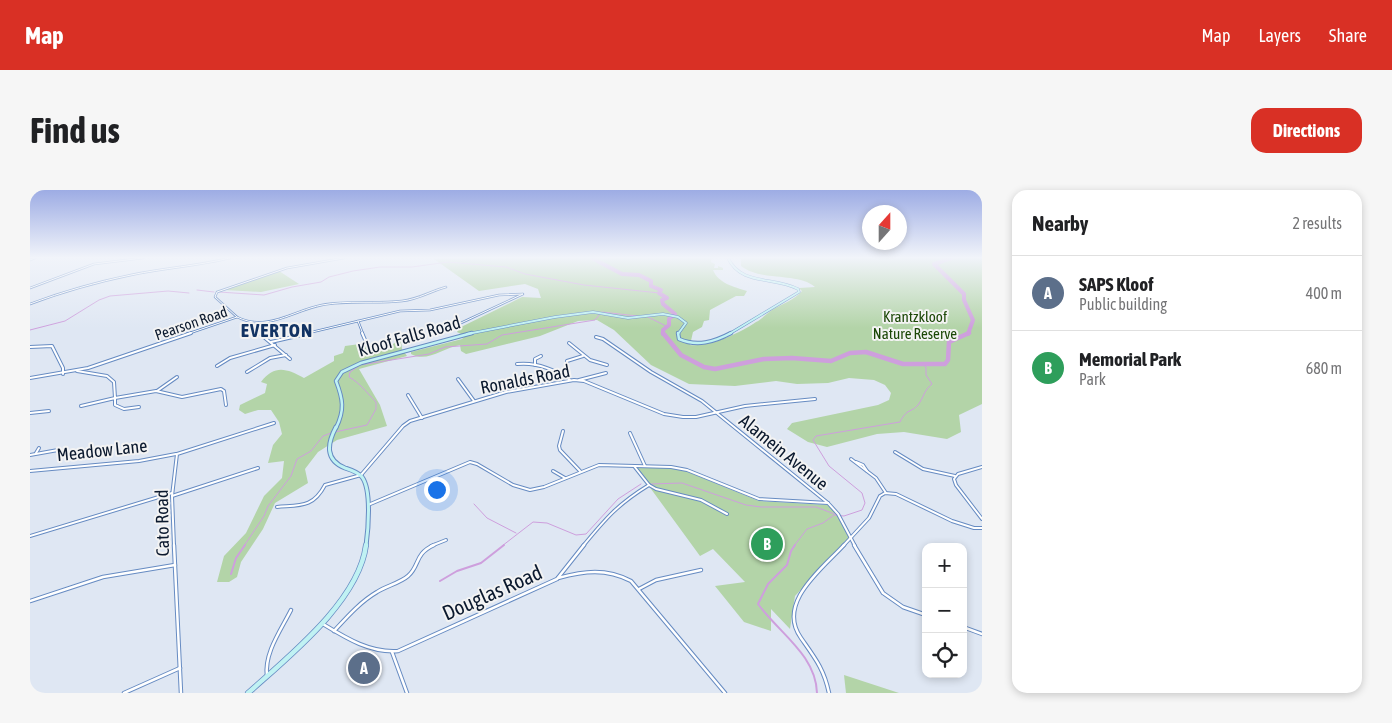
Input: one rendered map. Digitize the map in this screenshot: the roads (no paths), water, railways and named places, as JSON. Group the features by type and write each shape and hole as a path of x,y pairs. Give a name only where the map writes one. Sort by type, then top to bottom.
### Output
{"main road":[{"name":"Kloof Falls Road","path":"361,476 339,466 331,458 329,446 343,410 337,378 342,372 354,366 479,331 546,318 593,312 628,318 664,314 674,315 686,323 678,332 679,339 690,344 703,343 747,325 799,292 796,287 777,281"},
{"path":"248,693 322,624 339,604 364,554 370,531 365,483 361,476"}],"street":[{"path":"30,288 47,281"},
{"path":"30,304 107,281"},
{"path":"237,317 215,297 216,292 248,281"},
{"name":"Pearson Road","path":"30,378 77,371 237,317 248,323 276,321 322,305 414,300 426,297 434,290 446,287"},
{"path":"271,342 400,311 430,310 499,295 523,294 468,322 448,329"},
{"path":"358,321 366,342"},
{"path":"248,323 290,359"},
{"name":"Alamein Avenue","path":"596,337 607,341 651,372 696,398 828,503 839,515 850,538 883,593 903,607 922,614"},
{"path":"569,342 578,348 583,356 596,365 607,365"},
{"path":"217,366 228,358 263,350 275,345"},
{"path":"30,347 52,346 63,368 63,374"},
{"path":"247,372 270,358 286,355"},
{"path":"535,365 535,359 541,356"},
{"path":"562,375 567,368 567,361 583,356"},
{"path":"517,364 527,363 535,365 570,380"},
{"path":"77,371 109,376 114,382 115,404 120,408 139,408"},
{"path":"578,380 606,373"},
{"path":"157,391 177,377"},
{"path":"458,379 474,401"},
{"name":"Ronalds Road","path":"361,476 406,423 506,392 570,380 578,380 664,414 690,418 748,406 815,399"},
{"path":"81,406 157,391 182,397 221,389 224,391 226,405"},
{"path":"408,395 422,418"},
{"path":"30,412 49,411"},
{"path":"177,454 274,424"},
{"path":"563,431 559,446 560,450 580,471"},
{"path":"630,433 645,466"},
{"path":"35,454 39,448"},
{"path":"30,456 58,450"},
{"path":"895,452 920,468 955,476 982,467"},
{"name":"Meadow Lane","path":"30,471 139,461 177,454"},
{"name":"Cato Road","path":"177,454 172,495 181,693"},
{"path":"851,459 860,468 879,481 886,493"},
{"path":"368,505 470,462 477,464 513,486 527,489 538,489 599,465 645,466 679,468 759,499 828,503"},
{"path":"634,466 649,485 656,489 701,500 727,514"},
{"path":"30,536 258,468"},
{"path":"553,471 565,478"},
{"path":"277,507 309,504 319,496 325,486 361,476"},
{"path":"955,476 956,485 982,519"},
{"name":"Douglas Road","path":"392,652 416,643 557,578 619,505 649,485"},
{"path":"829,693 821,665 797,635 794,619 800,593 869,518 880,496 886,493 901,496 961,524 982,528"},
{"path":"334,631 358,605 376,592 409,576 425,549 446,540"},
{"path":"30,601 103,577 175,565"},
{"path":"557,578 591,570 603,570 622,576 639,589 726,693"},
{"path":"639,589 656,580 700,570"},
{"path":"267,676 268,662 291,610"},
{"path":"322,624 356,642 392,652 407,693"},
{"path":"967,628 982,634"},
{"path":"124,693 180,668"}],"waterway":[{"path":"219,292 264,295 322,281"},
{"path":"565,281 659,293"},
{"path":"651,281 651,286 661,290 659,293 667,298 662,300 663,304 675,314 669,319 669,325 663,330 663,333"},
{"path":"951,281 964,294 964,300 973,320 968,333"},
{"path":"197,290 214,292"},
{"path":"30,330 65,321 99,300 110,296 168,291 189,293"},
{"path":"602,312 637,316"},
{"path":"335,432 367,425 376,409 376,402 360,385 349,377 350,372 360,365 429,354 445,347 487,344 502,335 595,320 600,314"},
{"path":"646,316 666,326"},
{"path":"663,333 681,355 704,367 715,369 764,359 792,358 831,361 850,353 866,352 903,364 945,364 948,360 949,342 968,333"},
{"path":"794,546 807,529 823,523 834,515 844,516 862,510 865,503 862,493 829,466 813,440 816,436 900,422 907,413 918,405 932,384 926,375 926,367 921,363"},
{"path":"244,546 264,516 268,506 291,476 297,459 311,451 323,436 331,433"},
{"path":"651,484 682,483 746,505 761,507 816,507 837,515"},
{"path":"502,546 533,522 547,523 576,535 586,534 618,499 641,484"},
{"path":"474,504 487,518 516,533"},
{"path":"231,574 236,558 245,545"},
{"path":"440,581 457,571 481,563 504,545"},
{"path":"795,545 787,565 768,584 758,604 803,656 815,679 817,693"}],"place":[{"name":"Memorial Park","path":"767,544"},
{"name":"SAPS Kloof","path":"364,668"}],"district":[{"name":"EVERTON","path":"277,330"}],"park label":[{"name":"Krantzkloof Nature Reserve","path":"915,324"}]}
